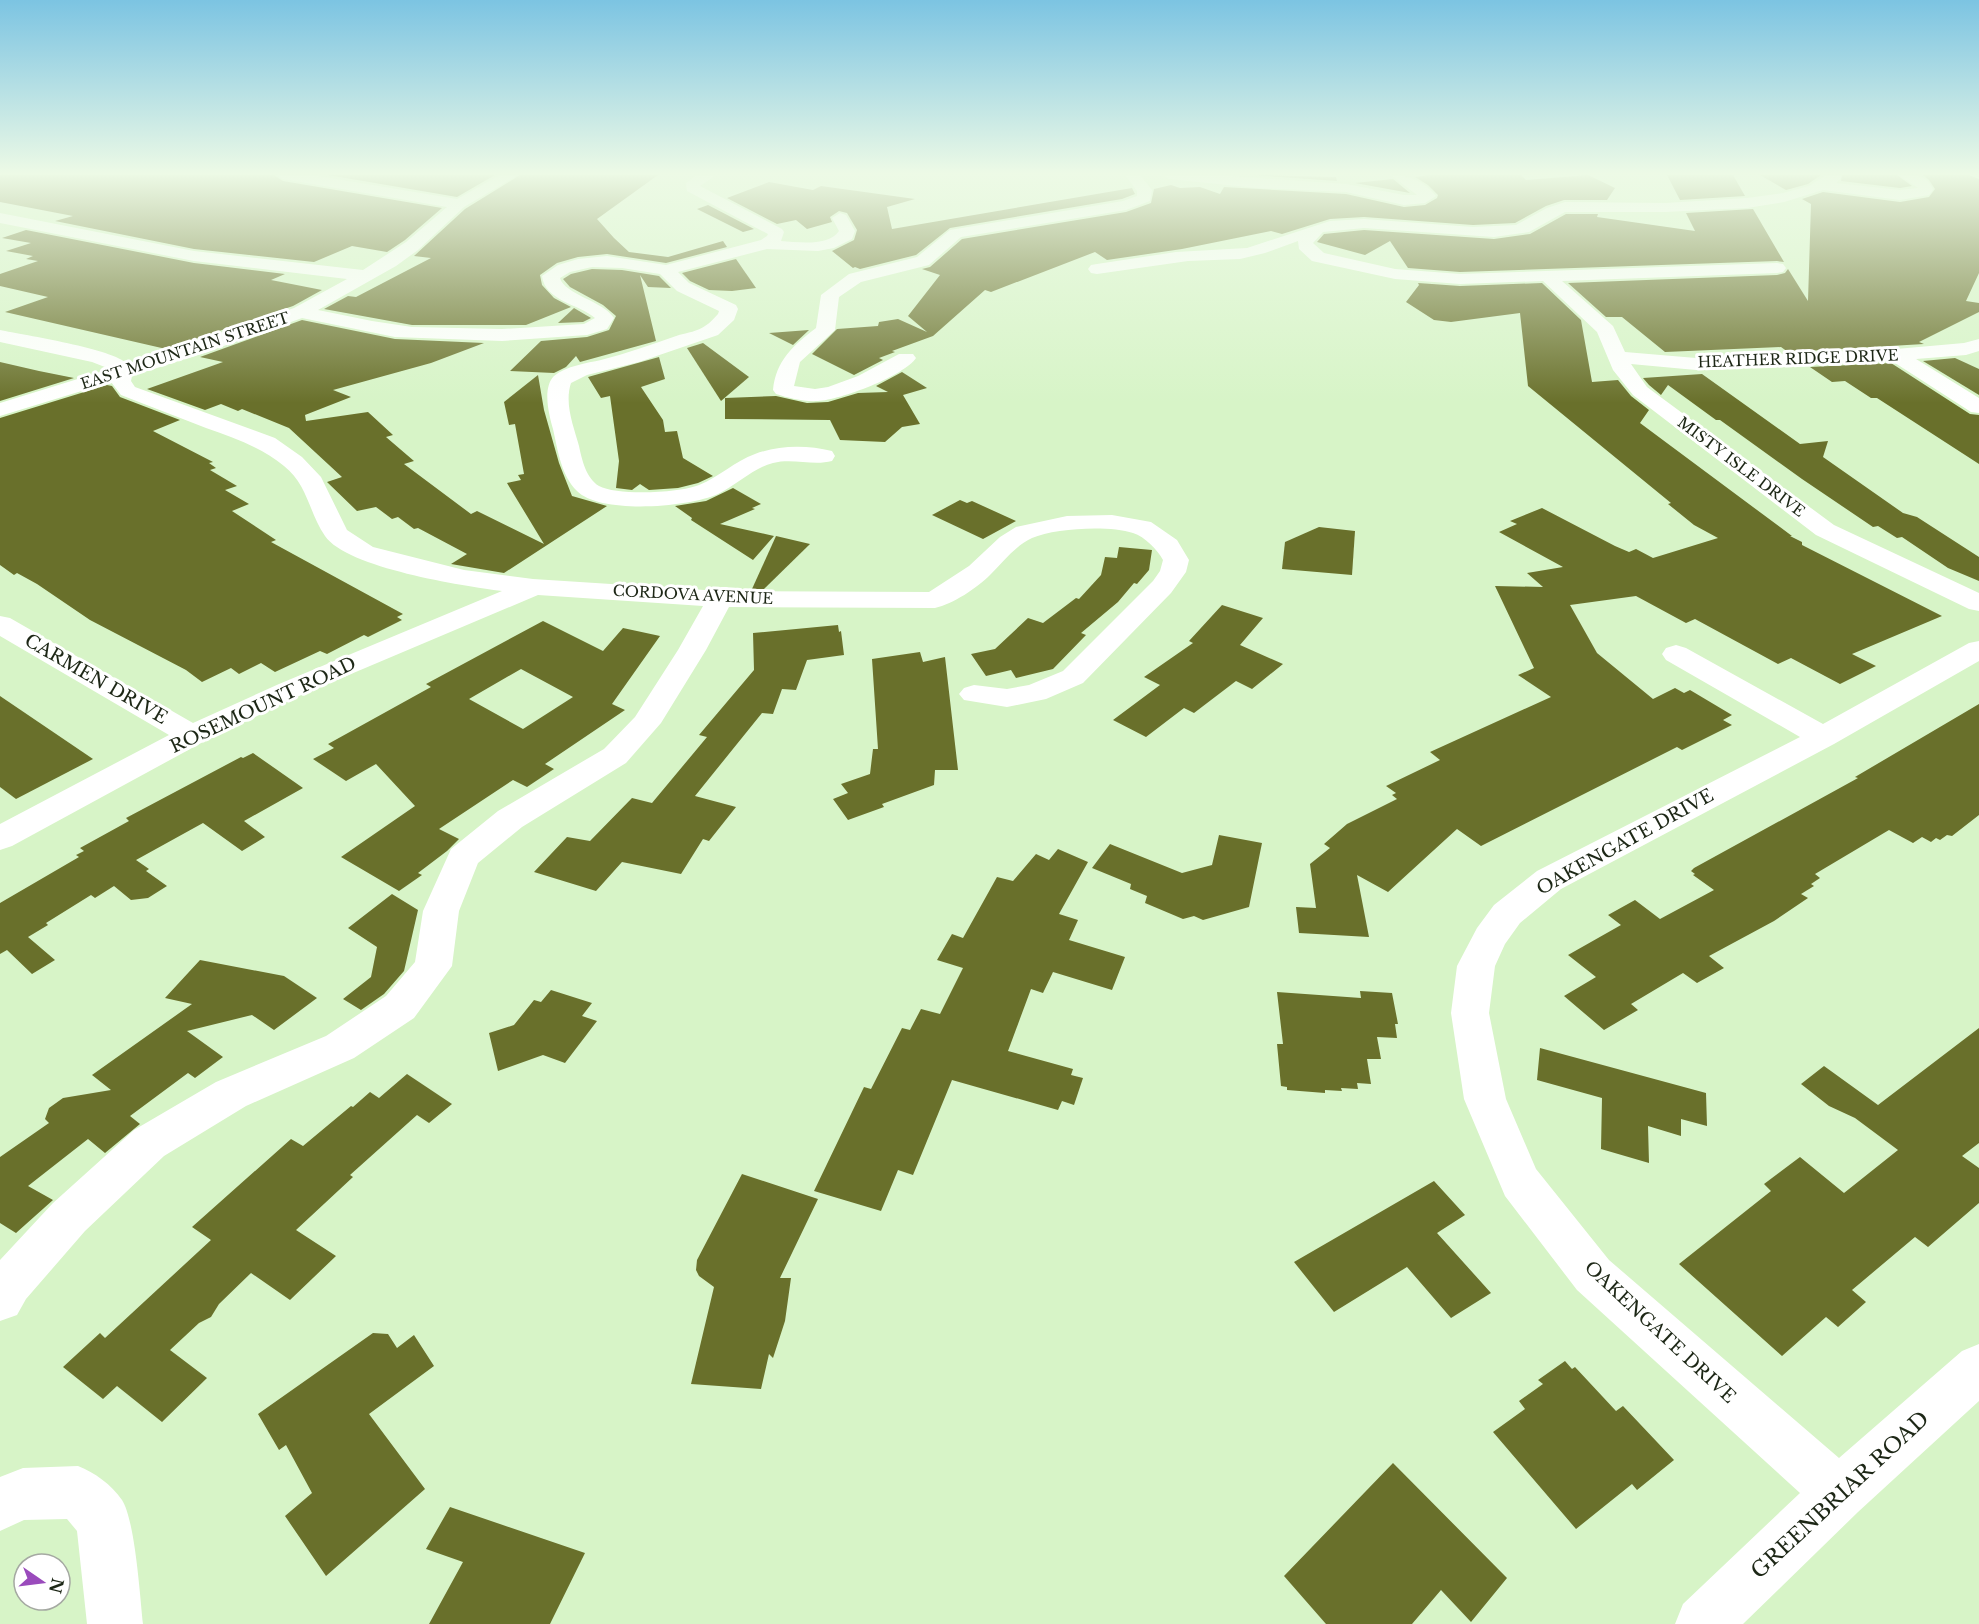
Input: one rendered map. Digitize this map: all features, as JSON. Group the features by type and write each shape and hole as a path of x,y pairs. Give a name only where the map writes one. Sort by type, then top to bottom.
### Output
{"street":[{"path":"167,251 253,264 367,276"},
{"name":"EAST MOUNTAIN STREET","path":"0,410 243,334 301,312 367,276 404,251"},
{"path":"301,312 407,333 498,335 582,330 600,326 605,318 601,310 570,299 558,291 552,284 551,276 560,270 585,261 600,261 666,270 741,251"},
{"path":"906,358 879,375 818,395 783,390 783,375 789,361 825,330 830,295 855,278 923,261 935,251"},
{"path":"1097,269 1164,258 1244,254 1256,251"},
{"path":"1309,251 1318,257 1338,262 1395,274 1441,279 1777,268"},
{"path":"666,270 683,287 729,309 727,316 711,331 632,358 580,371 562,380 558,395 572,466 580,481 592,493 613,497 676,498 706,491 765,458 784,454 824,456"},
{"name":"MISTY ISLE DRIVE","path":"1548,277 1606,330 1623,370 1640,391 1825,530 1979,603"},
{"name":"CORDOVA AVENUE","path":"0,336 98,357 118,365 122,373 121,382 128,391 267,443 294,462 314,482 336,534 364,552 434,571 533,587 720,599 935,600 978,572 1009,542 1025,532 1067,523 1112,522 1142,526 1168,545 1176,560 1173,572 1162,587 1073,677 1036,693 1007,698 974,694"},
{"name":"HEATHER RIDGE DRIVE","path":"1617,357 1696,364 1896,355 1966,349 1979,345"},
{"path":"1896,355 1979,407"},
{"name":"ROSEMOUNT ROAD","path":"0,838 192,735 289,690 533,587"},
{"path":"0,1299 10,1283 69,1217 149,1143 231,1094 340,1047 400,1007 433,966 441,911 463,857 510,819 615,756 646,723 692,650 720,599"},
{"name":"CARMEN DRIVE","path":"0,624 192,735"},
{"name":"OAKENGATE DRIVE","path":"1839,1493 1593,1275 1520,1182 1485,1099 1470,1013 1476,966 1507,914 1549,880 1823,737 1979,649"},
{"path":"1676,654 1823,737"},
{"name":"GREENBRIAR ROAD","path":"1703,1624 1839,1493 1979,1368"},
{"path":"0,1504 23,1494 78,1492 103,1519 115,1624"}],"building":[{"path":"6,251 132,251 194,263 285,274 271,280 322,290 293,306 166,349 5,312 48,297 0,286 0,274 38,261 26,259 33,256"},
{"path":"210,251 341,251 314,262"},
{"path":"420,251 628,251 668,257 689,251 713,251 666,263 607,254 578,257 557,263 540,275 542,285 554,298 571,307 526,325 412,325 324,309 348,296 356,297 431,258 414,256"},
{"path":"832,251 921,251 916,255 860,269 853,268"},
{"path":"949,251 1170,251 1107,260 1095,252 991,292 985,290 933,336 892,351 895,352 879,358 883,360 854,375 812,354 837,329 878,326 879,322 898,319 927,332 908,316 940,275 922,269 930,267"},
{"path":"1349,251 1373,251 1365,255"},
{"path":"1397,251 1777,251 1784,262 1460,272 1408,268"},
{"path":"1810,251 1979,251 1979,273 1966,301 1979,303 1979,312 1919,342 1924,344 1788,352 1781,347 1665,352 1622,317 1606,317 1568,283 1777,275 1785,273 1788,269 1808,301"},
{"path":"736,259 756,288 732,291 709,290 690,281 682,273"},
{"path":"592,269 622,270 659,276 671,288 648,287 640,275 656,341 580,362 576,356 566,367 554,373 510,371 541,341 587,337 609,330 616,316 603,305 570,287 563,279 571,274"},
{"path":"1418,283 1460,286 1542,283 1581,320 1592,382 1618,380 1631,396 1649,410 1640,423 1792,536 1790,536 1802,542 1802,545 1942,616 1852,654 1876,666 1840,684 1791,658 1778,664 1695,619 1686,623 1636,596 1570,605 1597,653 1653,699 1675,688 1684,693 1690,690 1732,715 1723,720 1732,725 1682,750 1677,747 1481,846 1457,829 1388,892 1357,875 1369,937 1299,933 1296,907 1316,908 1310,864 1330,848 1324,844 1347,824 1397,799 1392,795 1396,793 1386,786 1440,760 1430,752 1551,697 1518,675 1534,668 1495,586 1543,587 1527,573 1563,567 1499,532 1517,524 1510,521 1542,508 1615,546 1629,552 1636,549 1653,558 1718,538 1694,525 1668,504 1671,503 1528,386 1520,313 1451,322 1434,320 1406,302 1419,285"},
{"path":"574,308 591,318 583,322 558,323"},
{"path":"302,320 395,339 484,343 431,363 333,390 351,397 305,415 306,421 368,412 393,435 386,437 414,461 404,464 471,514 477,511 544,544 507,483 521,480 518,475 524,474 515,424 509,425 504,402 538,375 544,410 559,463 572,496 607,506 504,573 451,564 467,554 418,528 414,529 398,517 392,519 376,507 357,511 327,482 342,477 289,428 242,409 238,411 221,404 205,410 147,389 223,362 200,357"},
{"path":"809,330 793,345 769,333"},
{"path":"703,343 749,377 721,401 687,348"},
{"path":"659,357 665,379 641,387 663,420 665,432 677,431 683,458 713,476 678,488 649,490 640,484 632,490 616,488 619,461 610,396 601,398 588,377"},
{"path":"1955,358 1979,369 1979,395 1923,361"},
{"path":"0,362 39,371 74,378 0,401"},
{"path":"1891,363 1970,414 1979,415 1979,464 1877,398 1871,398 1845,381 1832,382 1810,367"},
{"path":"902,372 927,388 903,395 920,424 902,427 885,442 840,440 830,420 725,419 725,398 776,396 807,403 828,402 858,393 888,392 876,386"},
{"path":"1702,374 1800,444 1828,441 1823,457 1903,513 1917,517 1979,557 1979,581 1948,568 1902,537 1897,538 1878,526 1873,527 1668,385 1661,395 1643,378"},
{"path":"107,385 112,386 120,397 180,420 153,431 213,462 209,463 216,468 210,470 237,486 225,490 249,504 232,511 276,540 271,542 403,614 397,617 402,620 368,637 364,635 327,654 320,651 275,672 261,663 239,674 231,668 202,682 186,670 90,620 37,584 17,573 14,575 0,565 0,418"},
{"path":"733,488 761,504 752,508 755,509 720,524 774,536 753,560 691,520 692,518 675,506 706,501"},
{"path":"960,500 967,503 972,501 1016,521 983,539 932,515"},
{"path":"1319,527 1355,531 1352,575 1282,569 1285,542"},
{"path":"776,536 810,544 764,589 752,589"},
{"path":"1119,547 1152,550 1149,570 1118,602 1081,633 1086,635 1053,669 1016,678 1011,670 986,676 971,654 995,649 1028,618 1043,623 1076,598 1079,599 1101,575 1105,557 1117,558"},
{"path":"1222,605 1263,618 1240,645 1283,664 1252,689 1236,681 1194,713 1184,708 1146,737 1113,720 1160,685 1144,677 1193,643 1189,641"},
{"path":"543,621 603,651 623,628 660,636 612,704 625,710 545,764 554,769 527,787 513,780 439,829 459,839 418,873 422,875 399,891 341,857 415,806 376,764 346,781 313,759 334,748 328,744 431,687 426,684","holes":["521,669 573,697 523,729 469,699"]},
{"path":"838,625 844,655 807,660 796,690 782,689 773,714 762,713 695,796 736,807 709,841 703,839 681,874 622,862 596,891 534,872 567,837 590,841 632,798 652,803 707,737 699,735 754,670 753,633"},
{"path":"920,652 923,662 945,657 958,770 935,770 934,785 882,804 884,807 848,820 833,799 848,793 841,784 870,774 873,749 878,749 872,659"},
{"path":"0,696 93,759 16,799 0,787"},
{"path":"1979,704 1979,815 1952,836 1947,835 1940,840 1936,838 1931,842 1922,837 1913,843 1889,830 1815,874 1820,878 1811,884 1814,886 1801,894 1808,898 1774,921 1709,956 1724,968 1697,983 1683,973 1631,1004 1638,1010 1604,1030 1564,996 1596,977 1568,955 1621,925 1608,915 1635,900 1660,919 1714,890 1693,875 1695,874 1691,871 1858,778 1855,777"},
{"path":"253,753 303,788 244,821 265,837 242,851 203,823 136,860 149,869 146,871 167,886 148,898 131,900 114,886 95,898 91,895 28,937 55,960 32,974 7,950 0,954 0,903 79,857 76,855 84,851 80,848 129,821 126,818 241,757"},
{"path":"1219,835 1262,843 1249,907 1203,920 1194,916 1183,919 1145,903 1147,896 1130,889 1131,884 1092,868 1110,844 1182,873 1212,865"},
{"path":"1058,849 1088,862 1059,914 1078,920 1069,940 1125,957 1112,990 1053,972 1043,993 1031,989 1008,1051 1073,1069 1071,1075 1083,1078 1074,1105 1062,1101 1058,1110 952,1080 913,1175 898,1170 881,1211 814,1191 864,1087 871,1089 902,1028 910,1030 921,1009 940,1014 963,968 937,960 952,934 963,938 997,877 1013,881 1036,854 1049,860"},
{"path":"392,894 418,910 404,971 384,994 361,1010 343,999 371,977 377,947 348,928"},
{"path":"200,960 284,976 317,998 274,1030 252,1015 187,1031 223,1057 195,1078 188,1073 130,1116 140,1124 105,1153 88,1139 28,1186 53,1200 16,1233 0,1223 0,1157 49,1123 45,1119 49,1108 63,1098 111,1090 92,1075 192,1004 165,998"},
{"path":"551,990 592,1003 582,1016 597,1021 565,1063 543,1055 498,1071 489,1033 514,1025 534,1000 541,1002"},
{"path":"1360,991 1392,993 1398,1024 1395,1024 1397,1038 1377,1037 1381,1059 1367,1059 1371,1084 1357,1083 1358,1089 1341,1088 1342,1091 1325,1090 1325,1093 1287,1090 1287,1087 1281,1086 1277,1044 1283,1044 1277,992 1361,998"},
{"path":"1979,1028 1979,1143 1962,1156 1979,1168 1979,1203 1928,1247 1915,1237 1852,1290 1866,1302 1838,1327 1826,1317 1782,1356 1679,1264 1771,1191 1764,1184 1800,1157 1844,1193 1898,1150 1855,1118 1829,1106 1801,1084 1824,1066 1878,1105"},
{"path":"1540,1048 1706,1093 1707,1126 1681,1119 1681,1136 1648,1126 1649,1163 1601,1149 1602,1098 1537,1080"},
{"path":"407,1074 452,1104 429,1123 417,1115 350,1175 353,1177 296,1230 336,1256 290,1300 251,1273 219,1304 211,1317 199,1323 170,1350 207,1378 162,1422 117,1386 103,1399 63,1367 100,1333 105,1338 211,1240 192,1227 291,1139 303,1146 370,1092 379,1098"},
{"path":"742,1174 818,1199 780,1278 791,1278 785,1321 773,1358 769,1354 761,1389 691,1384 714,1287 699,1276 696,1270 697,1260"},
{"path":"1434,1181 1465,1215 1437,1233 1491,1293 1451,1318 1407,1267 1334,1312 1294,1262"},
{"path":"373,1333 388,1334 397,1348 414,1335 434,1366 369,1414 425,1489 326,1576 285,1516 312,1493 286,1445 279,1450 258,1414"},
{"path":"1565,1361 1572,1369 1575,1367 1616,1411 1623,1406 1674,1460 1637,1490 1632,1484 1576,1529 1493,1432 1525,1409 1519,1401 1543,1384 1538,1380"},
{"path":"1393,1463 1507,1578 1471,1622 1441,1590 1412,1624 1326,1624 1284,1576"},
{"path":"450,1507 585,1553 550,1624 429,1624 463,1562 426,1549"}]}
